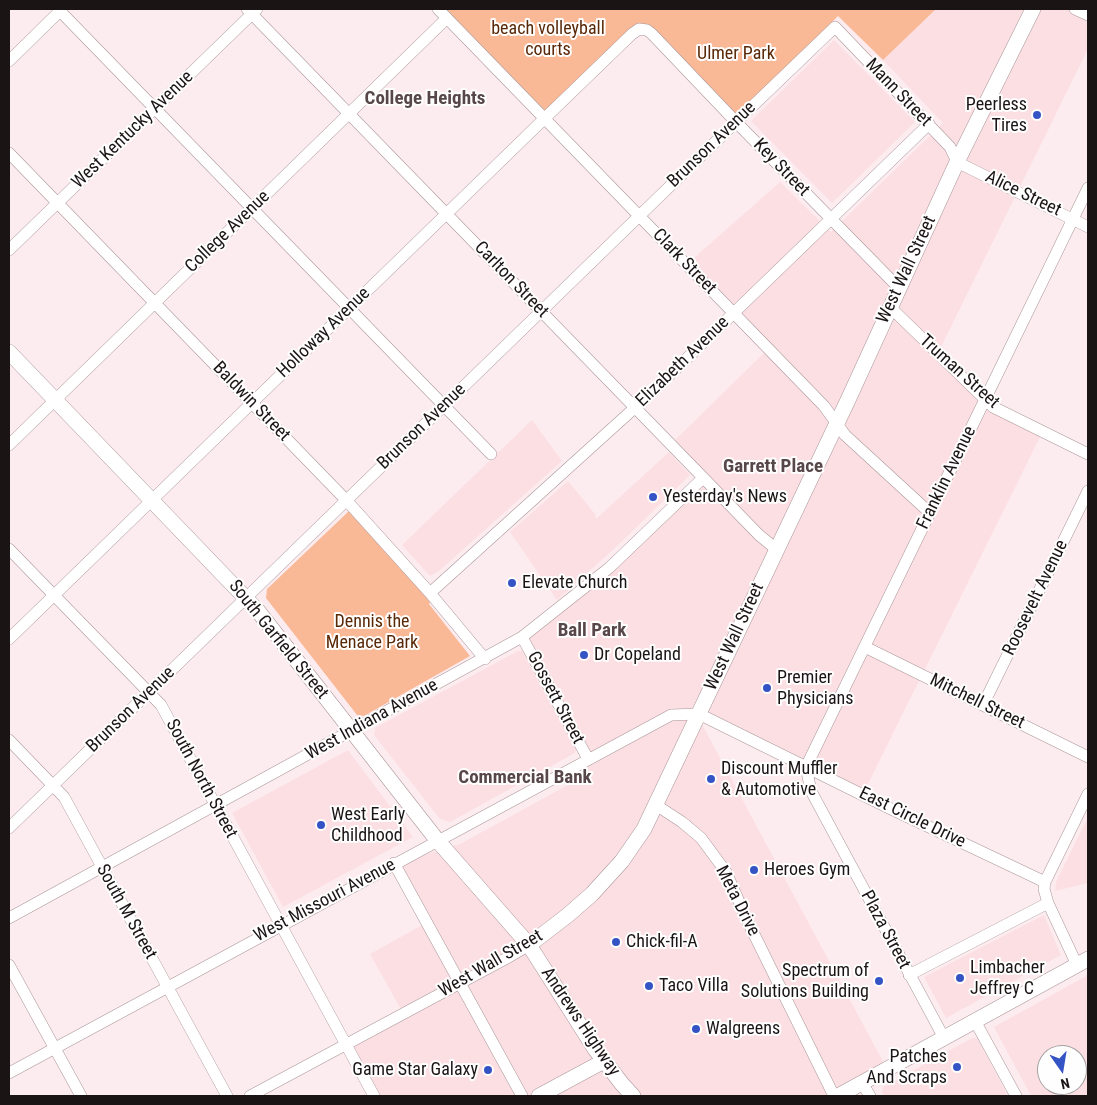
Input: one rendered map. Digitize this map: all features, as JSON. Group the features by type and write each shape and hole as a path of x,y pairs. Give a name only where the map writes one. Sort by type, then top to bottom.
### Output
{"main road":[{"name":"West Wall Street","path":"529,945 580,904 622,861 644,829 957,162 1032,9"},
{"name":"South Garfield Street","path":"9,352 246,598 437,840 529,945"},
{"name":"Andrews Highway","path":"529,945 604,1061 633,1096"},
{"path":"836,1096 1083,962"},
{"path":"539,1096 604,1061"}],"street":[{"path":"9,61 60,9 491,454"},
{"name":"Clark Street","path":"438,9 824,406 845,435 930,513"},
{"path":"1075,9 1088,15"},
{"name":"West Kentucky Avenue","path":"9,250 252,10"},
{"name":"Carlton Street","path":"252,10 349,113 703,478 759,535 776,549"},
{"name":"College Avenue","path":"9,445 447,18"},
{"name":"Mann Street","path":"835,27 950,147 957,162"},
{"name":"Brunson Avenue","path":"9,828 835,27"},
{"name":"Holloway Avenue","path":"9,639 632,34 642,29"},
{"name":"Key Street","path":"642,29 652,34 899,288"},
{"name":"Elizabeth Avenue","path":"430,593 635,408 929,124"},
{"name":"Baldwin Street","path":"9,153 346,501 430,593 485,659"},
{"name":"Alice Street","path":"957,162 1088,227"},
{"name":"Franklin Avenue","path":"806,767 1088,188"},
{"name":"Truman Street","path":"890,308 993,407 1088,454"},
{"name":"West Indiana Avenue","path":"9,918 485,659 522,637 609,568 703,478"},
{"name":"Roosevelt Avenue","path":"983,705 1088,491"},
{"name":"South North Street","path":"9,550 161,705 374,1096"},
{"name":"Gossett Street","path":"522,637 588,759"},
{"name":"Mitchell Street","path":"865,647 1088,756"},
{"name":"West Missouri Avenue","path":"9,1073 394,863 671,715 699,714"},
{"name":"East Circle Drive","path":"699,714 1045,882"},
{"name":"South M Street","path":"9,740 64,797 228,1096"},
{"name":"Plaza Street","path":"806,767 811,791 944,1038"},
{"path":"1083,962 1048,903 1044,889 1045,882 1088,794"},
{"name":"Meta Drive","path":"656,805 682,822 701,838 726,872 747,920 836,1096"},
{"path":"394,863 522,1096"},
{"path":"909,975 1048,903"},
{"name":"West Wall Street","path":"250,1096 529,945"},
{"path":"9,965 81,1096"},
{"path":"974,1021 1016,1096"},
{"path":"862,1083 870,1096"}],"shaded area":[{"path":"936,9 1088,9 1088,49 938,353 983,401 1043,431 862,796 697,715 887,1069 837,1096 374,1096 346,1044 403,1013 370,954 426,923 394,864 460,844 588,774 588,759 523,639 703,478 671,444 768,349 686,265 780,182 831,232 943,123 883,60"},
{"path":"834,40 915,122 832,203 751,121"},
{"path":"532,420 562,461 439,571 430,576 402,545"},
{"path":"669,452 690,475 614,549 557,600 510,532 568,481 595,514 596,519"},
{"path":"518,651 522,651 576,750 575,753 450,822 440,819 374,735 375,728"},
{"name":"West Early Childhood","path":"348,750 413,837 283,907 232,813"},
{"path":"1088,817 1088,883 1055,891 1056,882"},
{"path":"1044,915 1061,955 946,1018 924,977"},
{"path":"1088,975 1088,1096 1031,1096 994,1027"},
{"path":"972,1038 977,1038 1008,1096 884,1096 882,1092 883,1087"}],"green space":[{"name":"Ulmer Park","path":"440,9 936,9 883,60 838,16 735,118 644,27 544,116"},
{"name":"Dennis the Menace Park","path":"349,511 430,602 429,604 470,656 364,716 357,715 266,598 267,589"}],"place":[{"name":"Peerless Tires","path":"1037,115"},
{"name":"Yesterday's News","path":"653,497"},
{"name":"Elevate Church","path":"512,583"},
{"name":"Dr Copeland","path":"584,655"},
{"name":"Premier Physicians","path":"767,688"},
{"name":"Discount Muffler & Automotive","path":"711,779"},
{"name":"West Early Childhood","path":"321,825"},
{"name":"Heroes Gym","path":"754,870"},
{"name":"Chick-fil-A","path":"616,942"},
{"name":"Limbacher Jeffrey C","path":"960,978"},
{"name":"Spectrum of Solutions Building","path":"879,981"},
{"name":"Taco Villa","path":"649,986"},
{"name":"Walgreens","path":"696,1029"},
{"name":"Patches And Scraps","path":"957,1067"},
{"name":"Game Star Galaxy","path":"488,1070"}],"district":[{"name":"College Heights","path":"425,99"},
{"name":"Garrett Place","path":"773,467"},
{"name":"Ball Park","path":"592,631"},
{"name":"Commercial Bank","path":"525,778"}],"park label":[{"name":"beach volleyball courts","path":"548,39"}]}
